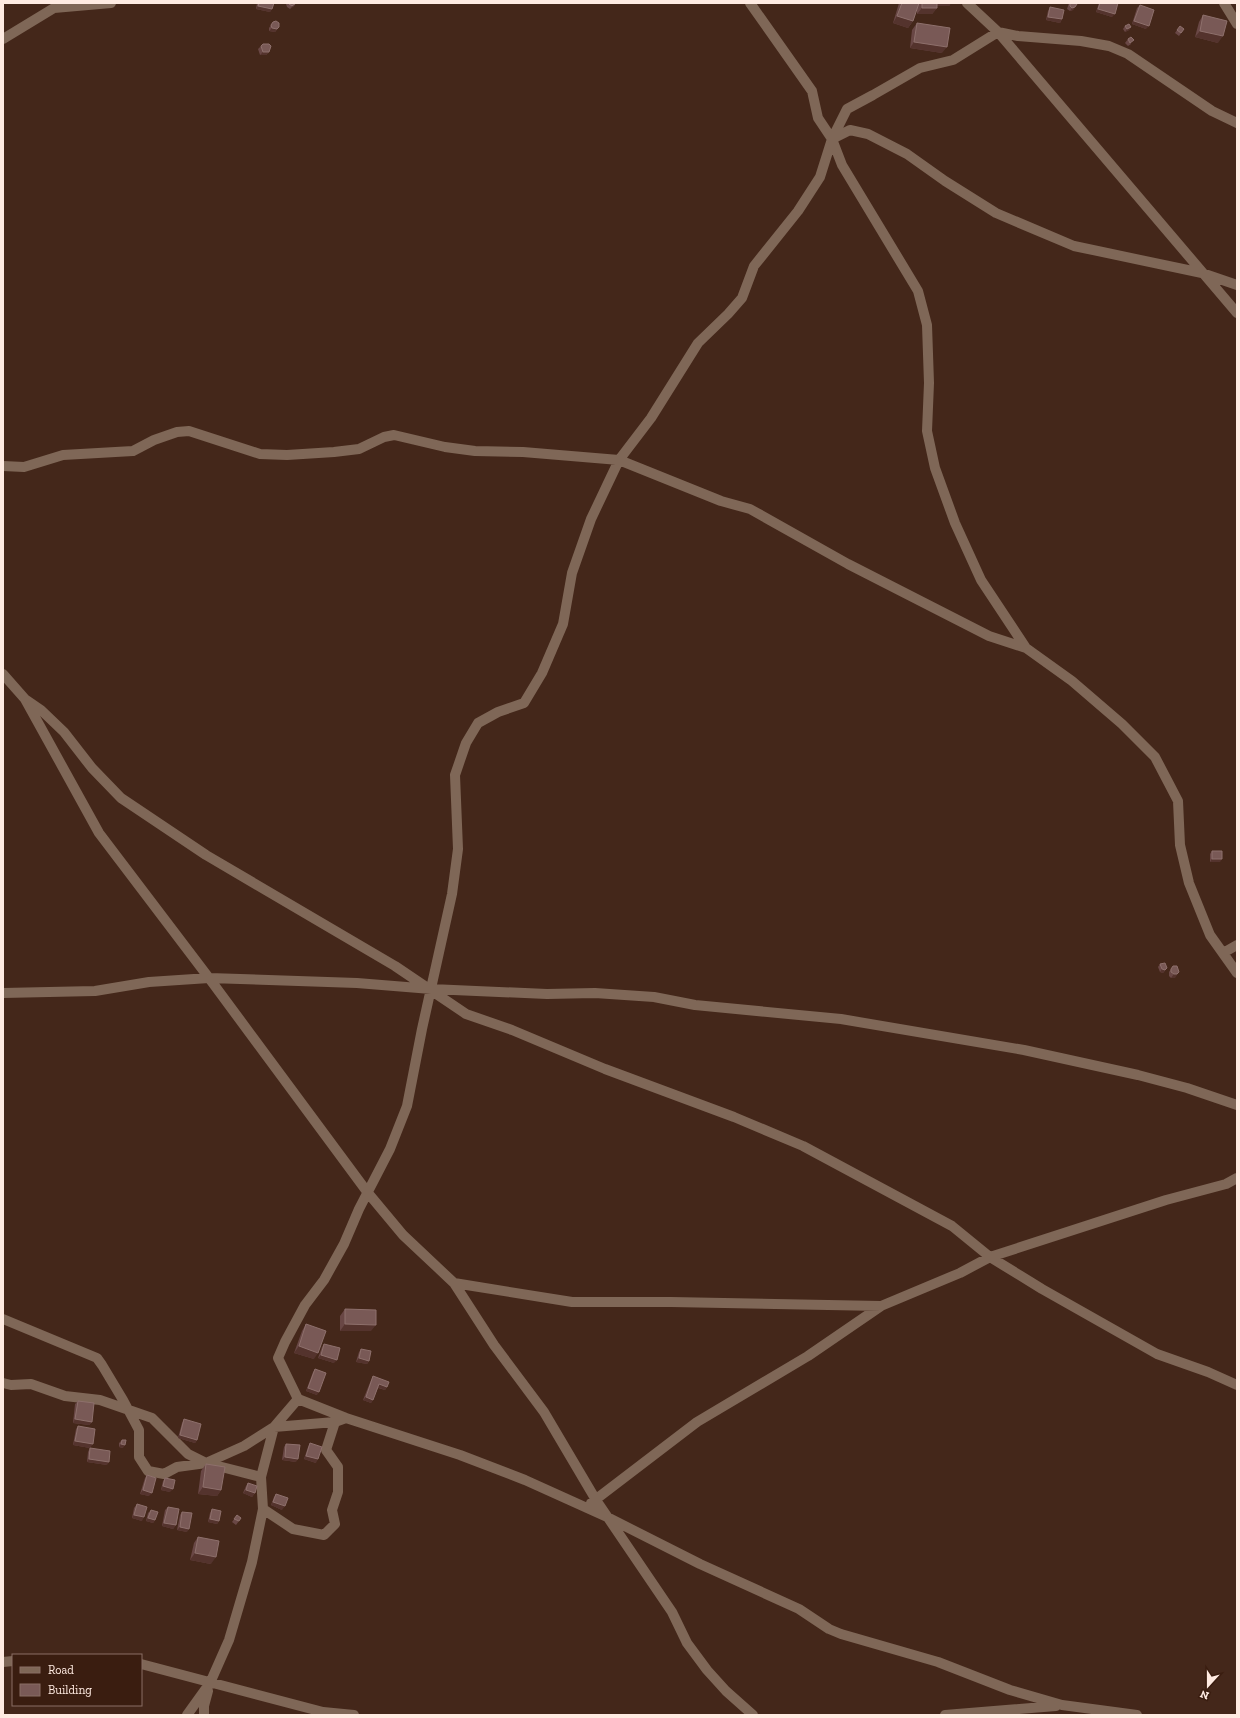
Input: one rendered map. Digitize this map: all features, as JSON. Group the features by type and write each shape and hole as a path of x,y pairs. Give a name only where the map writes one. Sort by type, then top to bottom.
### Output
{"street":[{"path":"3,39 54,8 111,3"},
{"path":"750,3 812,91 818,118 832,138 842,166 918,291 927,325 929,383 927,431 935,468 955,523 981,580 1026,648"},
{"path":"967,3 998,32 1237,314"},
{"path":"1224,3 1237,24"},
{"path":"1136,1715 1062,1705 1010,1690 938,1662 841,1634 829,1629 799,1608 700,1564 607,1517 525,1480 460,1455 346,1418 298,1400 278,1358 305,1305 324,1280 344,1244 359,1209 390,1149 407,1106 452,894 458,849 455,775 466,743 478,723 498,712 524,703 542,673 563,624 572,573 591,519 619,460 652,418 698,343 742,298 754,266 798,211 820,177 832,138 847,109 873,96 920,68 953,60 998,32 1018,36 1081,41 1109,46 1128,54 1212,111 1237,123"},
{"path":"832,138 850,130 868,134 907,154 996,213 1074,246 1202,273 1237,285"},
{"path":"3,466 24,467 63,456 133,451 154,440 177,432 189,431 260,454 287,455 359,449 384,437 394,435 445,447 475,451 523,452 619,460 721,501 750,509 848,564 989,636 1026,648 1072,681 1122,724 1155,757 1178,801 1180,845 1189,883 1210,935 1237,974"},
{"path":"3,674 25,699 99,833 209,978 368,1193 403,1235 454,1283 494,1345 544,1412 596,1500 662,1595 687,1643 707,1670 726,1691 753,1715"},
{"path":"25,699 41,710 64,732 92,768 121,798 206,855 395,966 466,1014 512,1030 605,1069 734,1117 803,1146 952,1226 990,1257 1042,1289 1157,1354 1208,1372 1237,1385"},
{"path":"1223,953 1237,945"},
{"path":"3,992 95,991 149,982 209,978 358,983 431,989 547,994 595,992 654,997 695,1005 841,1019 1024,1050 1138,1075 1187,1088 1237,1104"},
{"path":"585,1507 697,1422 808,1356 881,1306 960,1273 990,1257 1166,1200 1226,1184 1237,1178"},
{"path":"454,1283 572,1302 671,1302 881,1306"},
{"path":"3,1319 97,1358 139,1430 139,1457 148,1471 164,1474 177,1467 206,1463 244,1446 274,1427 298,1400"},
{"path":"3,1383 12,1385 31,1384 65,1396 100,1400 152,1418 188,1454 206,1463 262,1477"},
{"path":"274,1427 334,1422 346,1418"},
{"path":"263,1509 293,1529 324,1535 335,1524 332,1510 338,1492 338,1467 326,1450 334,1422"},
{"path":"204,1715 204,1706 210,1683 229,1640 252,1562 263,1509 262,1477 274,1427"},
{"path":"142,1664 323,1712 354,1715"},
{"path":"187,1715 210,1683"},
{"path":"945,1715 1062,1705"}],"building":[{"path":"259,3 274,3 272,9 258,6"},
{"path":"289,3 296,3 292,6"},
{"path":"902,3 919,3 913,21 897,16"},
{"path":"922,3 937,3 937,8 922,8"},
{"path":"1070,3 1077,3 1077,4 1072,8"},
{"path":"1100,3 1118,3 1115,14 1098,9"},
{"path":"1140,5 1154,10 1149,26 1134,21"},
{"path":"1050,7 1064,10 1062,19 1048,17"},
{"path":"1203,15 1227,21 1223,36 1200,31"},
{"path":"276,21 279,23 279,27 277,29 272,28 271,25"},
{"path":"917,23 950,28 947,47 914,42"},
{"path":"1129,24 1131,27 1127,29 1125,26"},
{"path":"1180,26 1184,29 1181,33 1177,30"},
{"path":"1131,37 1134,40 1130,43 1128,39"},
{"path":"263,44 269,44 271,46 269,52 263,52 261,46"},
{"path":"1212,851 1222,851 1222,859 1212,859"},
{"path":"1165,963 1167,968 1165,970 1162,969 1160,964"},
{"path":"1173,966 1177,966 1179,972 1177,974 1171,972"},
{"path":"345,1309 376,1310 376,1325 345,1324"},
{"path":"306,1324 326,1331 318,1353 299,1346"},
{"path":"324,1344 340,1348 337,1360 321,1355"},
{"path":"361,1349 371,1351 369,1361 359,1358"},
{"path":"315,1369 326,1373 319,1392 308,1388"},
{"path":"373,1376 389,1382 387,1387 379,1384 373,1400 366,1397"},
{"path":"78,1401 94,1403 92,1422 75,1419"},
{"path":"184,1419 201,1424 197,1440 180,1435"},
{"path":"78,1426 95,1429 93,1444 75,1441"},
{"path":"122,1440 126,1440 125,1445 121,1444"},
{"path":"310,1443 322,1447 318,1459 306,1456"},
{"path":"286,1444 300,1445 298,1459 285,1457"},
{"path":"90,1448 110,1451 109,1462 89,1459"},
{"path":"206,1464 225,1467 221,1490 203,1487"},
{"path":"147,1475 156,1478 152,1493 143,1490"},
{"path":"165,1478 175,1480 173,1489 163,1486"},
{"path":"248,1483 257,1486 255,1493 246,1490"},
{"path":"276,1494 288,1498 285,1506 273,1502"},
{"path":"137,1504 147,1507 144,1517 134,1515"},
{"path":"168,1507 179,1509 176,1525 164,1523"},
{"path":"212,1509 221,1511 219,1521 210,1519"},
{"path":"151,1510 158,1512 155,1520 148,1518"},
{"path":"182,1512 192,1513 189,1529 180,1527"},
{"path":"237,1515 241,1518 239,1521 234,1519"},
{"path":"198,1537 219,1541 216,1557 195,1553"}]}
